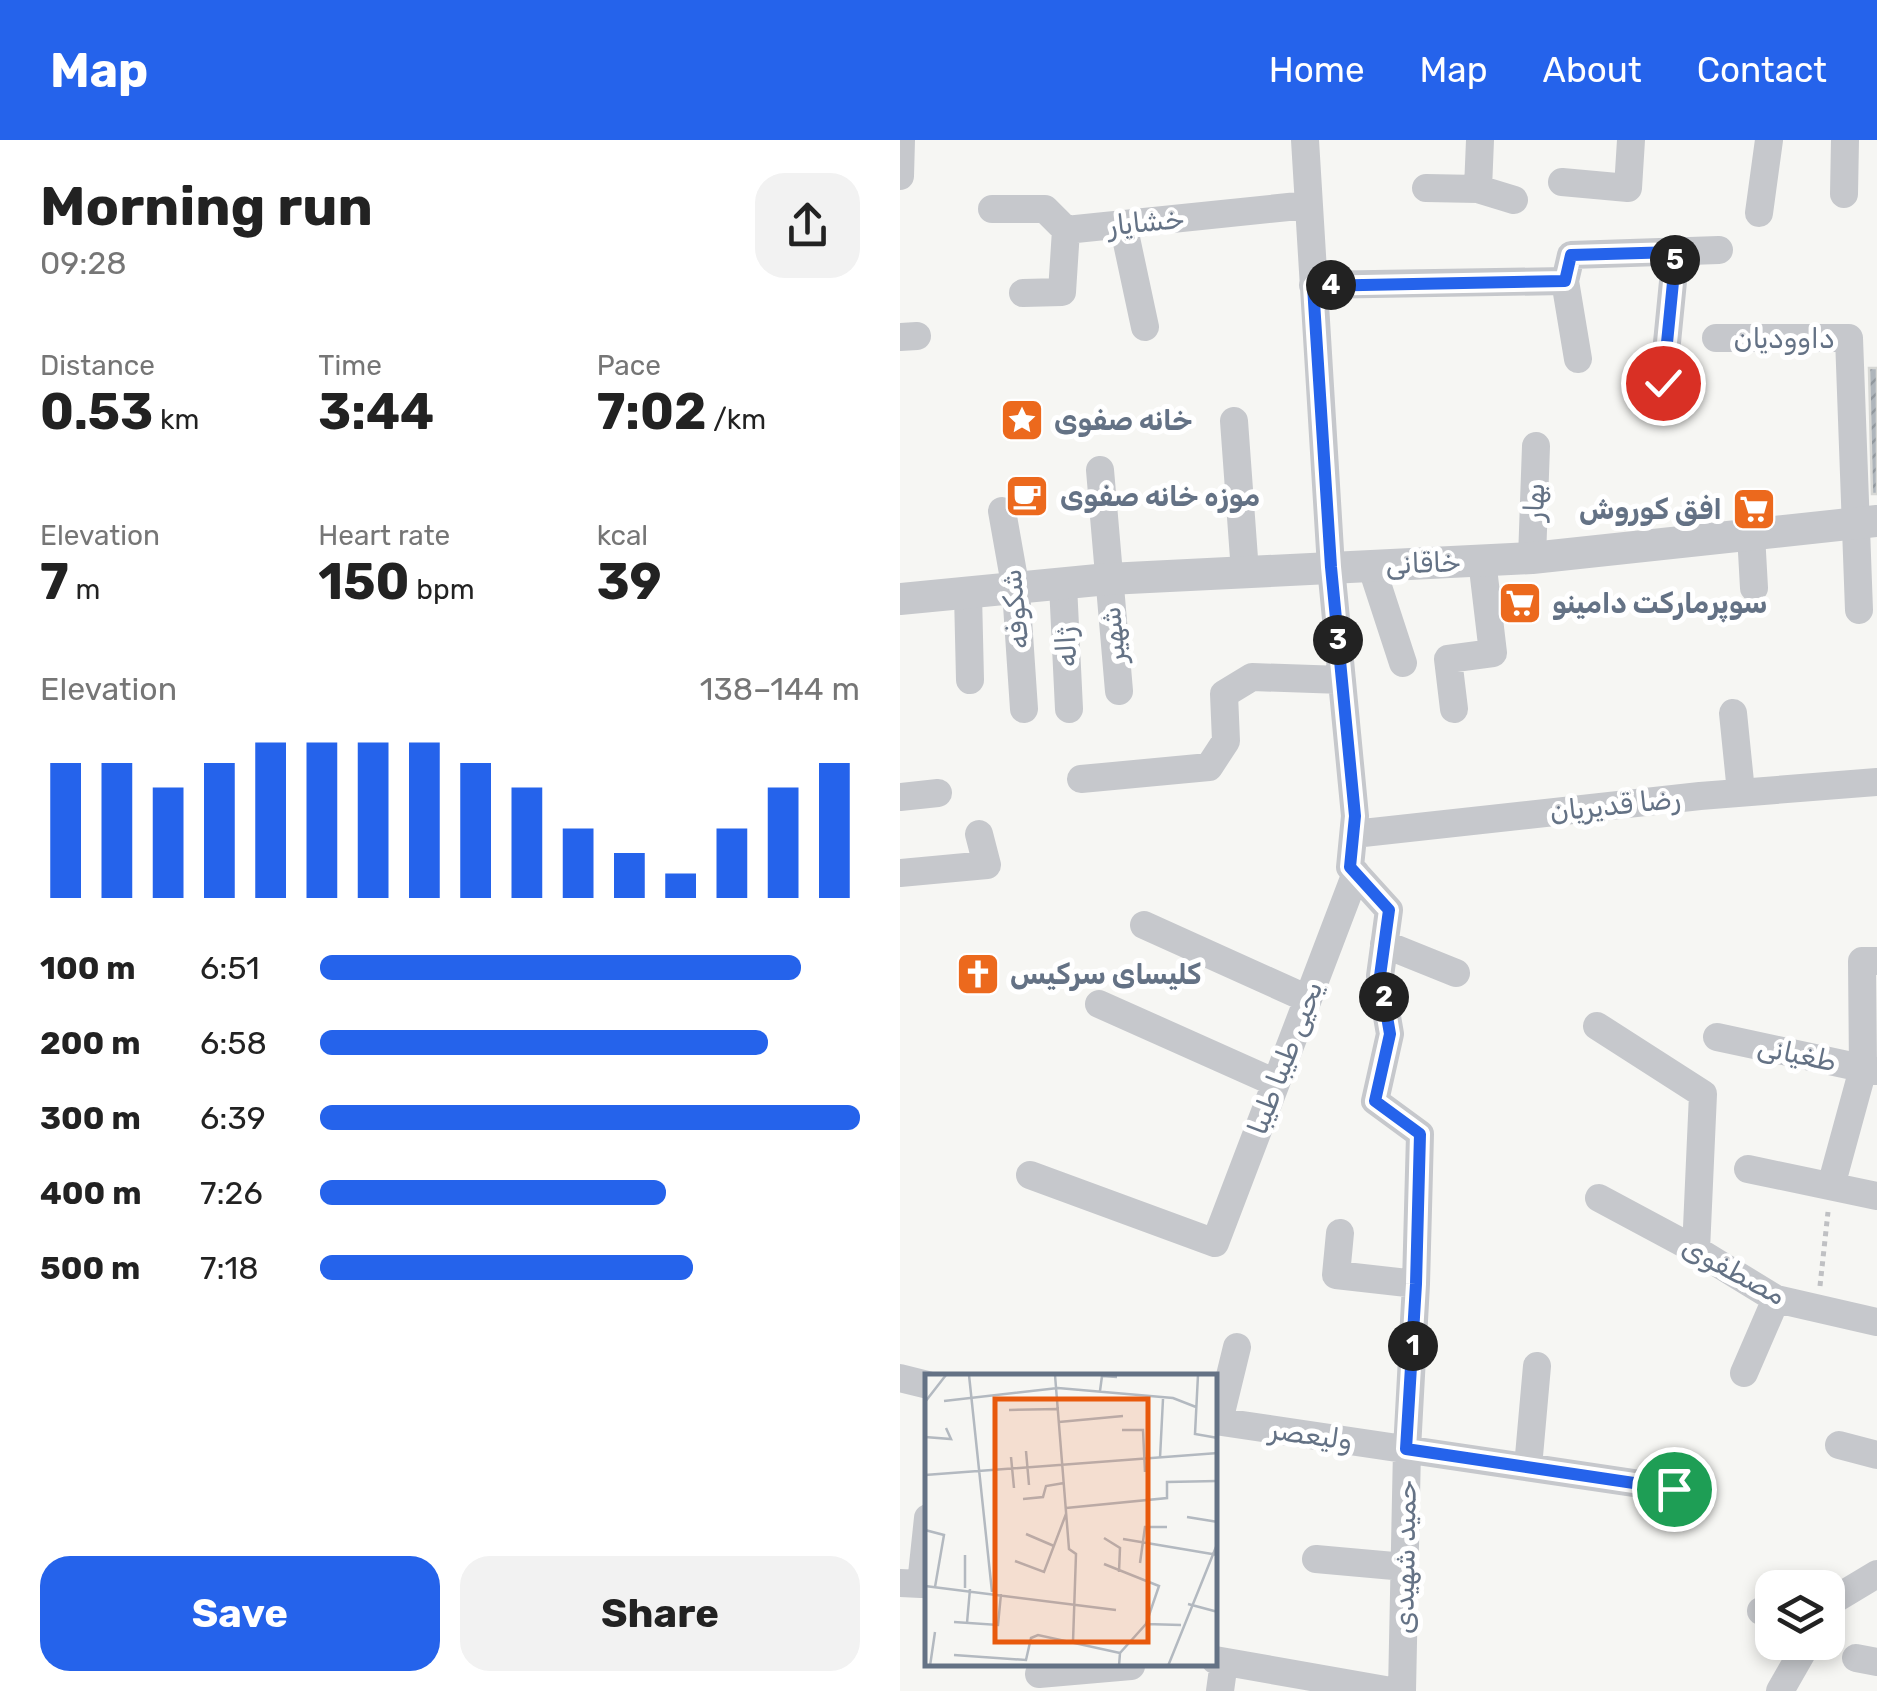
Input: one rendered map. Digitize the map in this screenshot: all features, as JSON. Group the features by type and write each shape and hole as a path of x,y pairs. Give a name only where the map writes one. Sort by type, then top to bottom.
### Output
{"street":[{"path":"900,176 901,140"},
{"path":"1304,140 1331,567 1355,816 1350,867 1356,873"},
{"path":"1478,189 1480,140"},
{"path":"1562,182 1628,188 1631,140"},
{"path":"1759,213 1769,140"},
{"path":"1844,194 1845,140"},
{"path":"1426,188 1478,189 1514,200"},
{"name":"خشایار","path":"1066,230 1308,205"},
{"path":"992,209 1045,209 1066,230 1062,292 1022,293"},
{"path":"1123,224 1145,327"},
{"path":"1578,359 1565,281 1571,255 1719,250"},
{"path":"1663,383 1676,252"},
{"path":"1313,286 1565,281"},
{"name":"داوودیان","path":"1716,338 1849,338 1866,522"},
{"path":"1234,421 1245,572"},
{"name":"بهار","path":"1532,558 1536,446"},
{"name":"شهیر","path":"1100,470 1119,691"},
{"name":"شکوفه","path":"1002,511 1016,590 1024,708"},
{"path":"1859,610 1866,522"},
{"name":"خاقانی","path":"900,599 1108,579 1532,558 1866,522"},
{"path":"1751,534 1754,588"},
{"path":"1454,710 1448,659 1493,654 1482,560"},
{"path":"1371,565 1403,662"},
{"name":"ژاله","path":"1062,585 1068,709"},
{"path":"968,594 970,680"},
{"path":"1081,779 1209,768 1226,741 1224,694 1252,678 1342,680"},
{"path":"1733,713 1741,792"},
{"name":"رضا قدیریان","path":"1354,834 1741,792 1877,782"},
{"path":"900,797 938,793"},
{"path":"900,874 987,866 979,834"},
{"name":"حمید شهیدی","path":"1356,873 1389,910 1380,976 1390,1034 1375,1101 1420,1134 1406,1449 1402,1691"},
{"name":"یحیی طیبا طیبا","path":"1030,1175 1215,1243 1356,873"},
{"path":"1144,925 1308,999"},
{"path":"1384,944 1456,973"},
{"path":"1831,1186 1870,1070 1862,961 1877,961"},
{"path":"1100,1004 1276,1083"},
{"path":"1597,1026 1702,1094 1696,1250"},
{"name":"طغیانی","path":"1716,1037 1870,1070"},
{"path":"1748,1170 1877,1196"},
{"name":"مصطفوی","path":"1599,1198 1776,1299 1877,1322"},
{"path":"1340,1233 1336,1275 1416,1284"},
{"path":"1744,1373 1776,1299"},
{"path":"1218,1417 1237,1347"},
{"path":"1528,1467 1537,1366"},
{"path":"900,1378 925,1384"},
{"name":"ولیعصر","path":"1218,1421 1674,1489"},
{"path":"1839,1445 1877,1455"},
{"path":"900,1583 921,1584 925,1556"},
{"path":"1316,1559 1405,1567"},
{"path":"1845,1591 1874,1568"},
{"path":"1780,1691 1798,1660"},
{"path":"1220,1691 1220,1661 1330,1685 1391,1691"},
{"path":"1040,1674 1133,1674"}],"path":[{"path":"1818,1309 1831,1186"}],"building":[{"path":"1869,368 1877,368 1877,494 1872,494"}],"place":[{"name":"خانه صفوی","path":"1022,420"},
{"name":"موزه خانه صفوی","path":"1027,496"},
{"name":"افق کوروش","path":"1754,509"},
{"name":"سوپرمارکت دامینو","path":"1520,603"},
{"name":"کلیسای سرکیس","path":"978,974"}],"route":[{"path":"1663,383 1676,252 1571,255 1565,281 1313,286 1331,567 1355,816 1350,867 1389,910 1380,976 1390,1034 1375,1101 1420,1134 1406,1449 1674,1489"}]}
